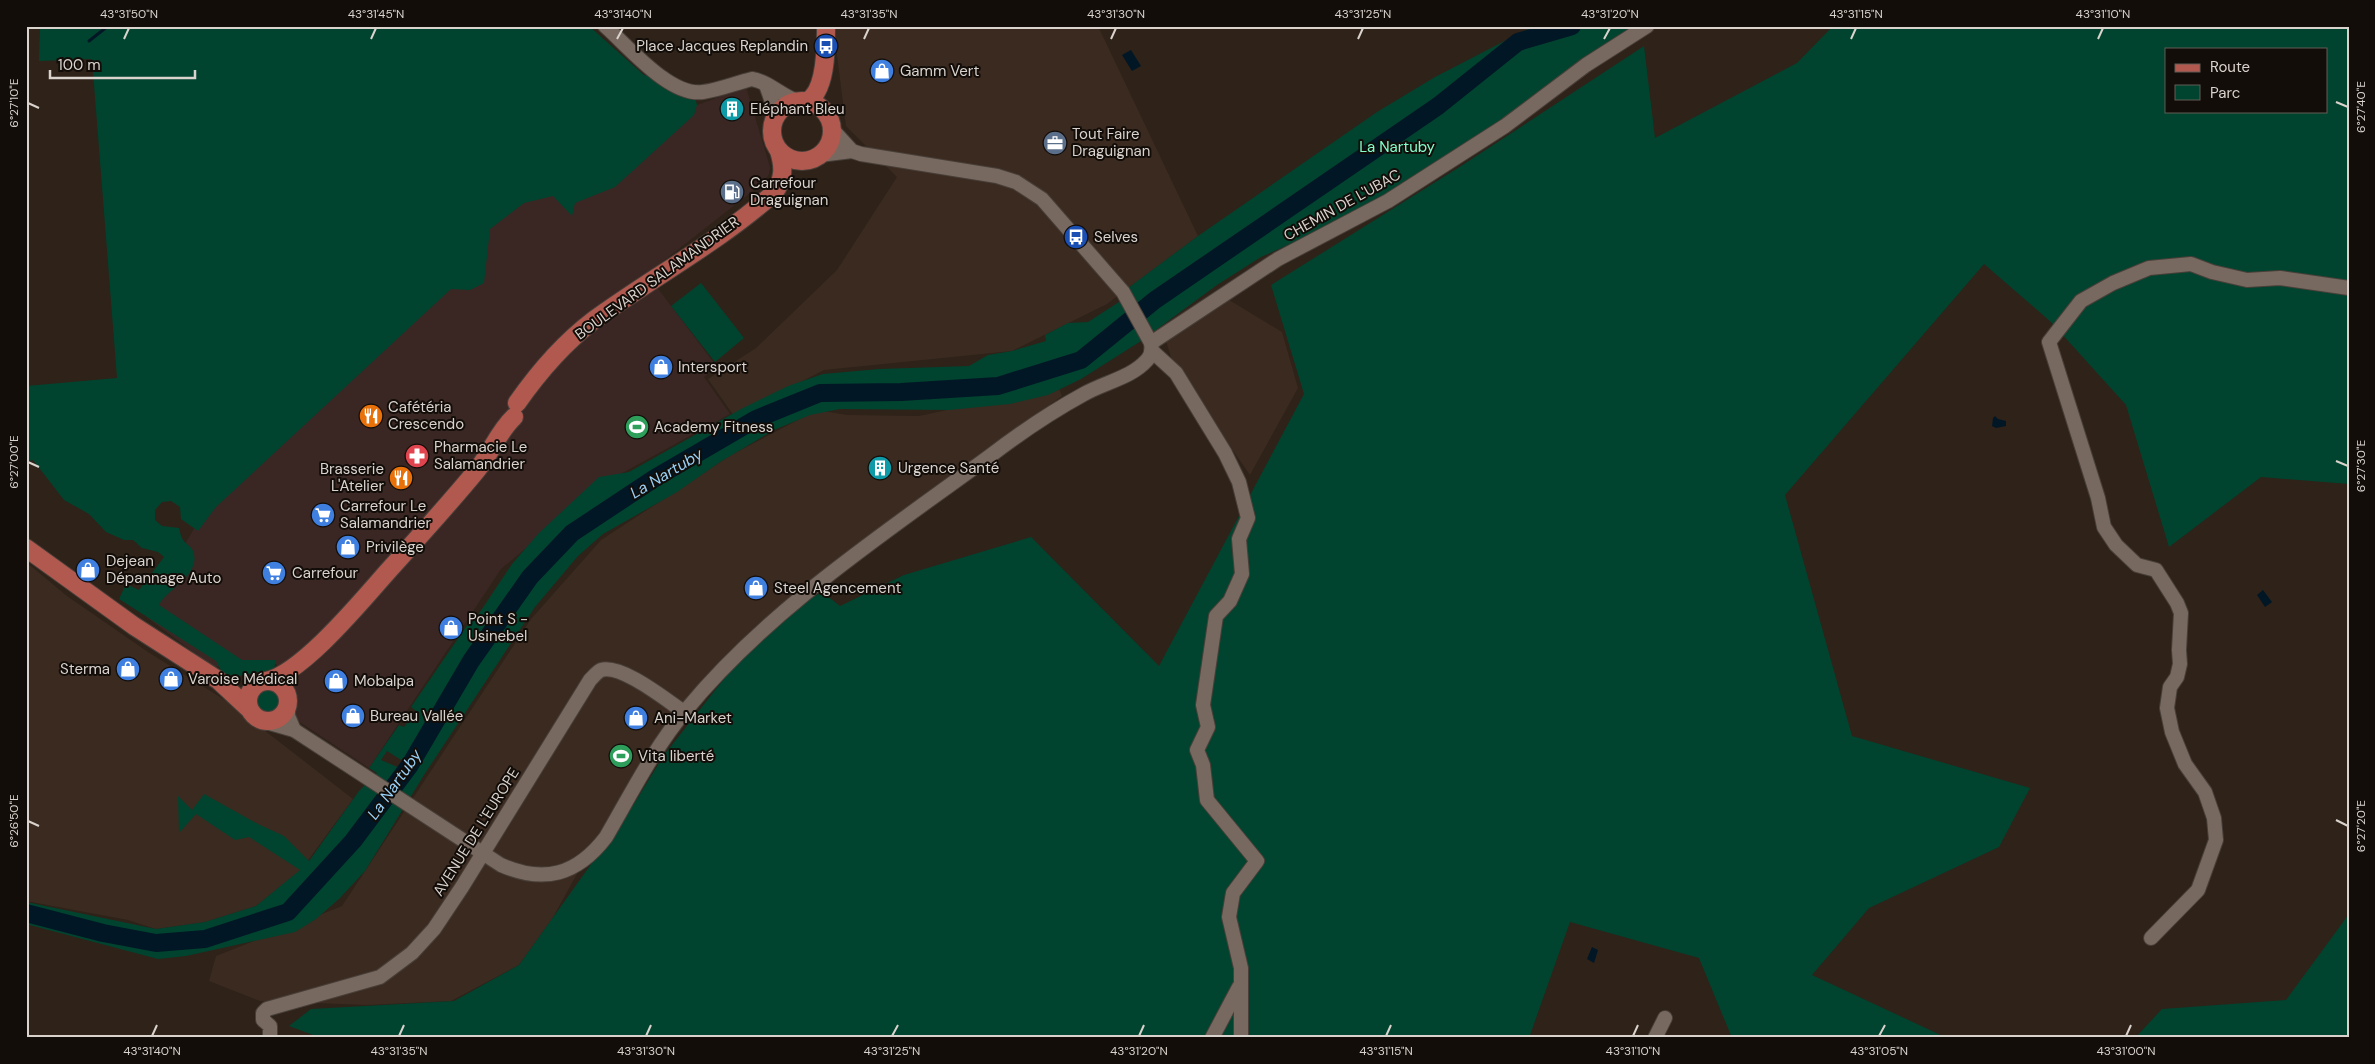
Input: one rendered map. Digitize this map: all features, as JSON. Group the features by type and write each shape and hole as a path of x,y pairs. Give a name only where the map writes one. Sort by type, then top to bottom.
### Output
{"main road":[{"path":"826,26 830,122 828,145 820,155 811,160 800,161 786,157 774,142 772,132 776,116 784,108 814,96 820,86 826,53"},
{"path":"803,102 815,104 830,122"},
{"name":"BOULEVARD SALAMANDRIER","path":"264,681 276,678 309,655 338,626 445,508 479,467 506,424 548,365 594,320 675,265 774,193 782,178 783,168 779,150"},
{"path":"26,548 134,626 218,680 254,716 266,722 278,719 284,714 287,700 279,684 264,681 218,680"},
{"name":"BOULEVARD SALAMANDRIER","path":"287,700 309,655"},
{"path":"248,708 247,701 250,691 264,681"}],"street":[{"path":"605,26 646,64 671,83 688,91 702,92 752,79 766,84 784,96 803,102"},
{"name":"CHEMIN DE L'UBAC","path":"266,722 294,730 500,865 527,875 555,874 574,867 598,847 606,837 669,731 684,712 759,633 809,591 996,451 1085,393 1126,377 1148,360 1151,343 1278,259 1388,201 1505,126 1586,65 1647,26"},
{"path":"766,84 776,116"},
{"path":"830,122 852,151"},
{"path":"820,155 852,151 864,156 996,176 1016,182 1042,199 1123,292 1151,343 1176,372 1225,453 1239,482 1248,518 1239,538 1242,574 1230,601 1216,616 1204,705 1208,727 1197,750 1203,765 1207,800 1257,862 1233,893 1229,917 1241,968 1242,1038"},
{"path":"2151,938 2198,890 2216,840 2214,818 2205,792 2185,764 2172,732 2167,708 2170,687 2177,677 2180,664 2181,612 2156,570 2138,565 2116,545 2104,527 2098,498 2049,342 2081,301 2113,282 2149,268 2191,264 2212,272 2247,280 2280,278 2349,288"},
{"name":"AVENUE DE L'EUROPE","path":"270,1038 270,1026 263,1020 263,1013 266,1009 380,977 412,953 434,929 483,854 590,680 599,670 612,669 623,673 684,712"},
{"path":"287,700 288,716 294,730"},
{"path":"1212,1038 1241,984"},
{"path":"1655,1038 1665,1018"}],"shaded area":[{"path":"836,26 1098,26 1198,236 1107,304 1012,351 824,370 734,416 708,379 756,348 837,270 897,177 846,126 836,48"},
{"path":"746,87 770,167 769,174 764,182 647,274 717,367 704,377 730,414 604,483 501,569 369,768 295,719 294,691 276,664 213,667 144,615 203,513 485,225 547,185 582,197 697,105"},
{"path":"1226,298 1282,332 1298,388 1250,475 1173,364 1166,341"},
{"path":"1058,386 1062,396 887,522 757,625 666,722 607,820 552,919 519,965 451,1001 367,1005 260,1001 209,981 216,956 342,906 531,619 601,540 731,455 817,410 847,415 919,416"},
{"path":"26,562 67,596 148,652 228,702 353,799 301,870 256,906 205,922 156,929 128,920 26,901"}],"green space":[{"path":"40,26 589,26 644,75 695,98 697,105 694,115 615,187 575,203 572,216 553,196 524,203 490,229 484,283 470,290 451,289 216,507 198,531 181,519 180,507 171,501 162,502 155,510 155,520 162,526 179,528 183,540 193,551 194,560 189,574 159,605 242,660 276,660 274,669 239,676 223,674 216,661 119,599 126,584 139,590 164,557 158,552 142,548 133,540 124,540 106,532 89,514 64,500 33,460 26,462 26,386 117,378 92,59 39,61"},
{"name":"La Nartuby","path":"1534,26 1647,26 1388,201 1261,257 1217,285 1141,341 1081,379 1048,395 1010,404 949,410 840,409 810,415 774,430 720,462 677,492 603,534 578,556 535,607 424,775 365,871 340,898 316,919 295,932 186,956 158,959 26,924 26,902 156,929 205,922 256,906 300,870 249,837 235,840 196,814 179,833 178,796 192,810 204,794 284,836 309,861 359,791 377,773 369,768 399,725 404,727 416,711 411,707 470,621 474,621 512,564 539,533 599,477 629,472 741,409 788,386 823,374 879,369 969,366 988,355 1012,351 1046,341 1045,335 1068,323 1088,322 1119,302 1128,288 1198,236 1377,112 1435,77","holes":["387,751 406,763 402,769 381,760"]},
{"path":"1833,26 2349,26 2349,484 2261,477 2169,547 2126,405 2051,322 1984,264 1785,495 1852,736 2030,788 1999,847 1869,908 1812,975 1947,1038 1732,1038 1699,958 1570,922 1529,1038 321,1038 289,1026 311,1009 454,1001 519,965 634,804 664,755 731,670 763,636 802,604 822,592 840,606 904,575 1031,537 1159,666 1304,394 1271,285 1461,166 1644,46 1655,138 1797,63"},
{"path":"701,283 744,338 715,362 671,306"},
{"path":"268,688 277,692 281,701 277,710 268,714 259,710 255,701 259,692"},
{"path":"2349,914 2349,1038 2135,1038 2162,1009 2286,1000"}],"water":[{"path":"1131,50 1141,66 1132,71 1122,55"},
{"path":"1995,416 2006,421 2006,426 1996,428 1992,426"},
{"path":"2263,590 2272,602 2265,607 2257,595"},
{"path":"1592,947 1598,950 1594,963 1587,959"}],"waterway":[{"path":"89,41 108,26"},
{"name":"La Nartuby","path":"26,913 103,933 156,943 205,939 288,912 353,841 410,765 471,661 530,577 572,533 655,478 756,419 820,393 901,392 998,386 1081,360 1155,300 1438,106 1518,42 1572,26"}],"place":[{"name":"Place Jacques Replandin","path":"826,46"},
{"name":"Gamm Vert","path":"882,71"},
{"name":"Eléphant Bleu","path":"732,109"},
{"name":"Tout Faire Draguignan","path":"1055,143"},
{"name":"Carrefour Draguignan","path":"732,192"},
{"name":"Selves","path":"1076,237"},
{"name":"Intersport","path":"661,367"},
{"name":"Cafétéria Crescendo","path":"371,416"},
{"name":"Academy Fitness","path":"637,427"},
{"name":"Pharmacie Le Salamandrier","path":"417,456"},
{"name":"Urgence Santé","path":"880,468"},
{"name":"Brasserie L'Atelier","path":"401,478"},
{"name":"Carrefour Le Salamandrier","path":"323,515"},
{"name":"Privilège","path":"348,547"},
{"name":"Dejean Dépannage Auto","path":"88,570"},
{"name":"Carrefour","path":"274,573"},
{"name":"Steel Agencement","path":"756,588"},
{"name":"Point S - Usinebel","path":"451,628"},
{"name":"Sterma","path":"128,669"},
{"name":"Varoise Médical","path":"171,679"},
{"name":"Mobalpa","path":"336,681"},
{"name":"Bureau Vallée","path":"353,716"},
{"name":"Ani-Market","path":"636,718"},
{"name":"Vita liberté","path":"621,756"}]}
